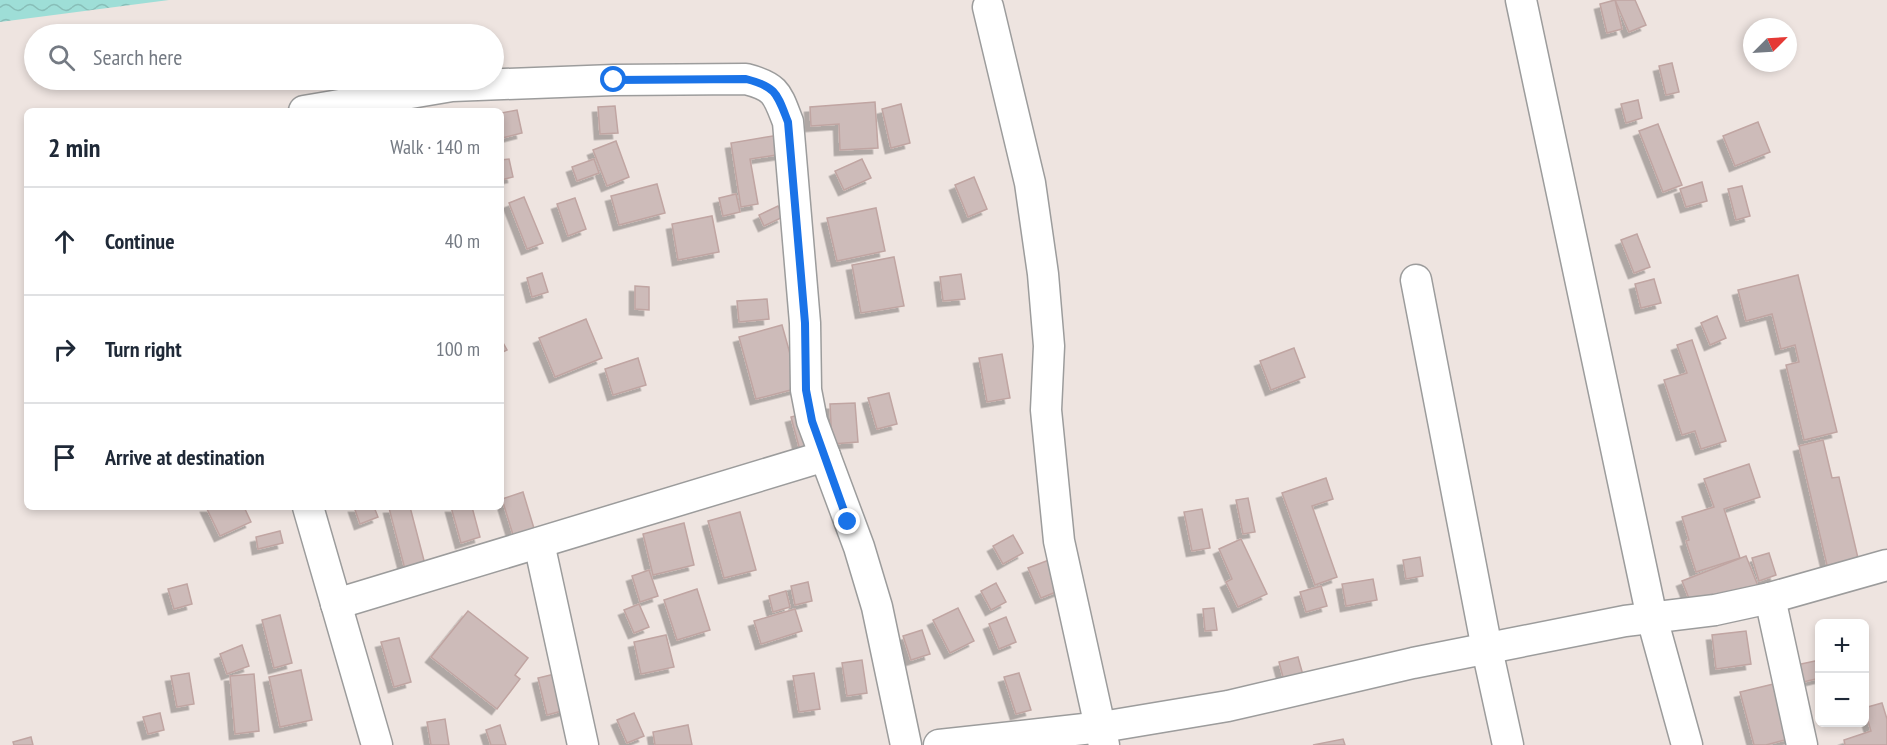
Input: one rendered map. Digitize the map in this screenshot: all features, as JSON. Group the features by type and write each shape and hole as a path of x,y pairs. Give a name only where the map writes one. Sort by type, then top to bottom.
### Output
{"street":[{"path":"1521,0 1652,618 1687,745"},
{"path":"988,7 1030,183 1043,274 1049,346 1046,410 1059,541 1103,736"},
{"path":"504,84 746,79 763,83 777,93 788,122 805,323 806,390 812,421 859,547 877,607 906,745"},
{"path":"322,108 428,90"},
{"path":"1416,280 1487,649 1508,745"},
{"path":"336,604 825,456"},
{"path":"309,510 377,745"},
{"path":"538,543 583,745"},
{"path":"939,745 1103,736 1413,663 1625,621 1715,610 1770,598 1887,565"},
{"path":"1770,598 1802,745"}],"water":[{"path":"0,0 169,0 0,22"}],"building":[{"path":"1615,0 1635,0 1646,25 1629,32"},
{"path":"1615,0 1622,29 1607,33 1600,4"},
{"path":"1672,63 1679,92 1666,95 1659,66"},
{"path":"1638,100 1642,118 1626,123 1621,104"},
{"path":"875,102 878,148 840,150 839,124 811,126 810,107"},
{"path":"901,104 910,143 891,148 882,109"},
{"path":"615,106 618,133 600,134 598,107"},
{"path":"517,110 522,133 504,138 504,112"},
{"path":"1758,122 1770,152 1735,166 1723,136"},
{"path":"1658,124 1682,185 1663,192 1639,131"},
{"path":"785,134 789,153 750,159 758,204 741,207 731,143"},
{"path":"616,141 629,177 607,186 593,150"},
{"path":"509,159 513,177 504,179 504,160"},
{"path":"594,159 599,173 577,181 572,167"},
{"path":"862,159 871,178 844,190 835,171"},
{"path":"974,177 987,209 968,217 955,185"},
{"path":"1702,182 1707,201 1686,207 1680,189"},
{"path":"657,184 665,213 619,225 611,196"},
{"path":"1742,186 1750,216 1736,220 1728,189"},
{"path":"736,194 740,212 723,216 719,198"},
{"path":"524,197 543,243 527,249 509,203"},
{"path":"575,198 586,229 568,236 557,204"},
{"path":"778,206 783,217 764,226 759,215"},
{"path":"876,208 885,251 837,261 827,218"},
{"path":"712,216 719,252 678,260 672,224"},
{"path":"1637,234 1650,267 1634,273 1621,240"},
{"path":"894,257 904,306 861,313 852,265"},
{"path":"542,273 548,292 532,297 527,278"},
{"path":"961,274 965,299 943,301 940,277"},
{"path":"1798,275 1837,432 1804,440 1786,365 1799,362 1795,345 1781,349 1772,314 1746,321 1738,290"},
{"path":"1654,279 1661,303 1641,308 1635,284"},
{"path":"635,286 649,287 649,310 635,309"},
{"path":"767,299 769,319 739,322 737,301"},
{"path":"1717,316 1726,338 1710,345 1701,323"},
{"path":"586,319 602,358 555,377 539,338"},
{"path":"782,325 792,361 806,386 756,399 739,337"},
{"path":"1692,340 1726,441 1701,449 1695,431 1682,435 1664,380 1687,373 1677,345"},
{"path":"1294,348 1305,377 1271,390 1260,361"},
{"path":"1002,354 1010,398 987,402 979,358"},
{"path":"638,358 646,385 613,395 605,369"},
{"path":"889,393 897,424 877,429 868,398"},
{"path":"855,403 858,442 832,444 830,404"},
{"path":"810,412 805,469 791,417"},
{"path":"1823,440 1832,478 1839,477 1861,571 1830,578 1799,446"},
{"path":"1749,464 1760,497 1724,509 1740,558 1696,572 1686,541 1689,540 1682,517 1714,507 1704,479"},
{"path":"1326,478 1333,499 1312,506 1337,577 1315,585 1282,493"},
{"path":"523,492 539,545 518,551 504,506 504,498"},
{"path":"1248,498 1255,532 1243,534 1236,500"},
{"path":"1202,509 1210,548 1192,551 1184,512"},
{"path":"207,510 245,510 251,522 220,536"},
{"path":"355,510 375,510 378,517 360,524"},
{"path":"390,510 411,510 427,572 407,577"},
{"path":"452,510 473,510 480,537 461,543"},
{"path":"740,512 756,570 724,578 708,521"},
{"path":"684,523 694,565 653,575 643,534"},
{"path":"280,531 283,543 258,549 256,537"},
{"path":"1013,535 1023,553 1003,564 993,546"},
{"path":"1241,539 1267,594 1238,607 1226,582 1232,579 1219,549"},
{"path":"1769,553 1776,575 1759,581 1752,558"},
{"path":"1746,556 1758,586 1694,611 1682,581"},
{"path":"1420,557 1423,576 1406,579 1403,560"},
{"path":"1049,560 1061,590 1041,598 1028,568"},
{"path":"649,570 658,596 640,602 632,576"},
{"path":"1373,579 1377,600 1346,606 1342,584"},
{"path":"808,582 812,601 795,605 791,586"},
{"path":"996,583 1006,602 991,610 981,591"},
{"path":"187,584 192,604 174,609 168,589"},
{"path":"1321,586 1327,606 1306,612 1300,592"},
{"path":"697,589 710,630 677,640 664,600"},
{"path":"786,591 790,607 773,612 769,596"},
{"path":"639,604 649,627 634,633 624,610"},
{"path":"958,608 974,641 950,653 933,620"},
{"path":"1214,608 1217,630 1205,631 1203,609"},
{"path":"795,609 802,631 761,644 754,621"},
{"path":"468,611 528,658 515,675 520,679 497,709 431,657"},
{"path":"280,615 292,663 274,668 262,620"},
{"path":"1006,617 1016,642 999,649 989,624"},
{"path":"922,630 930,654 911,660 903,636"},
{"path":"1746,631 1751,664 1716,669 1712,635"},
{"path":"666,635 674,667 641,674 634,642"},
{"path":"399,638 411,682 394,687 381,642"},
{"path":"242,645 249,666 227,674 220,654"},
{"path":"1298,657 1306,686 1287,692 1279,662"},
{"path":"862,660 867,693 847,696 842,663"},
{"path":"1815,661 1815,679 1799,683 1796,665"},
{"path":"301,670 312,720 280,727 269,677"},
{"path":"563,672 573,708 547,715 538,678"},
{"path":"189,673 194,704 177,707 171,676"},
{"path":"814,673 820,709 799,712 793,676"},
{"path":"1019,673 1031,710 1016,714 1004,677"},
{"path":"254,674 259,731 235,734 230,676"},
{"path":"1782,682 1796,737 1766,745 1754,745 1740,692"},
{"path":"1882,703 1887,719 1887,745 1845,745 1844,740 1871,731 1869,707"},
{"path":"160,713 164,730 148,734 143,717"},
{"path":"634,713 644,736 627,743 617,720"},
{"path":"445,719 449,745 431,745 427,722"},
{"path":"500,725 506,745 491,745 486,730"},
{"path":"688,725 692,745 655,745 653,732"},
{"path":"31,737 33,745 14,745 13,742"},
{"path":"1343,739 1345,745 1313,745"}],"route":[{"path":"614,80 746,79 763,83 777,93 788,122 805,323 806,390 812,421 848,522"}]}
